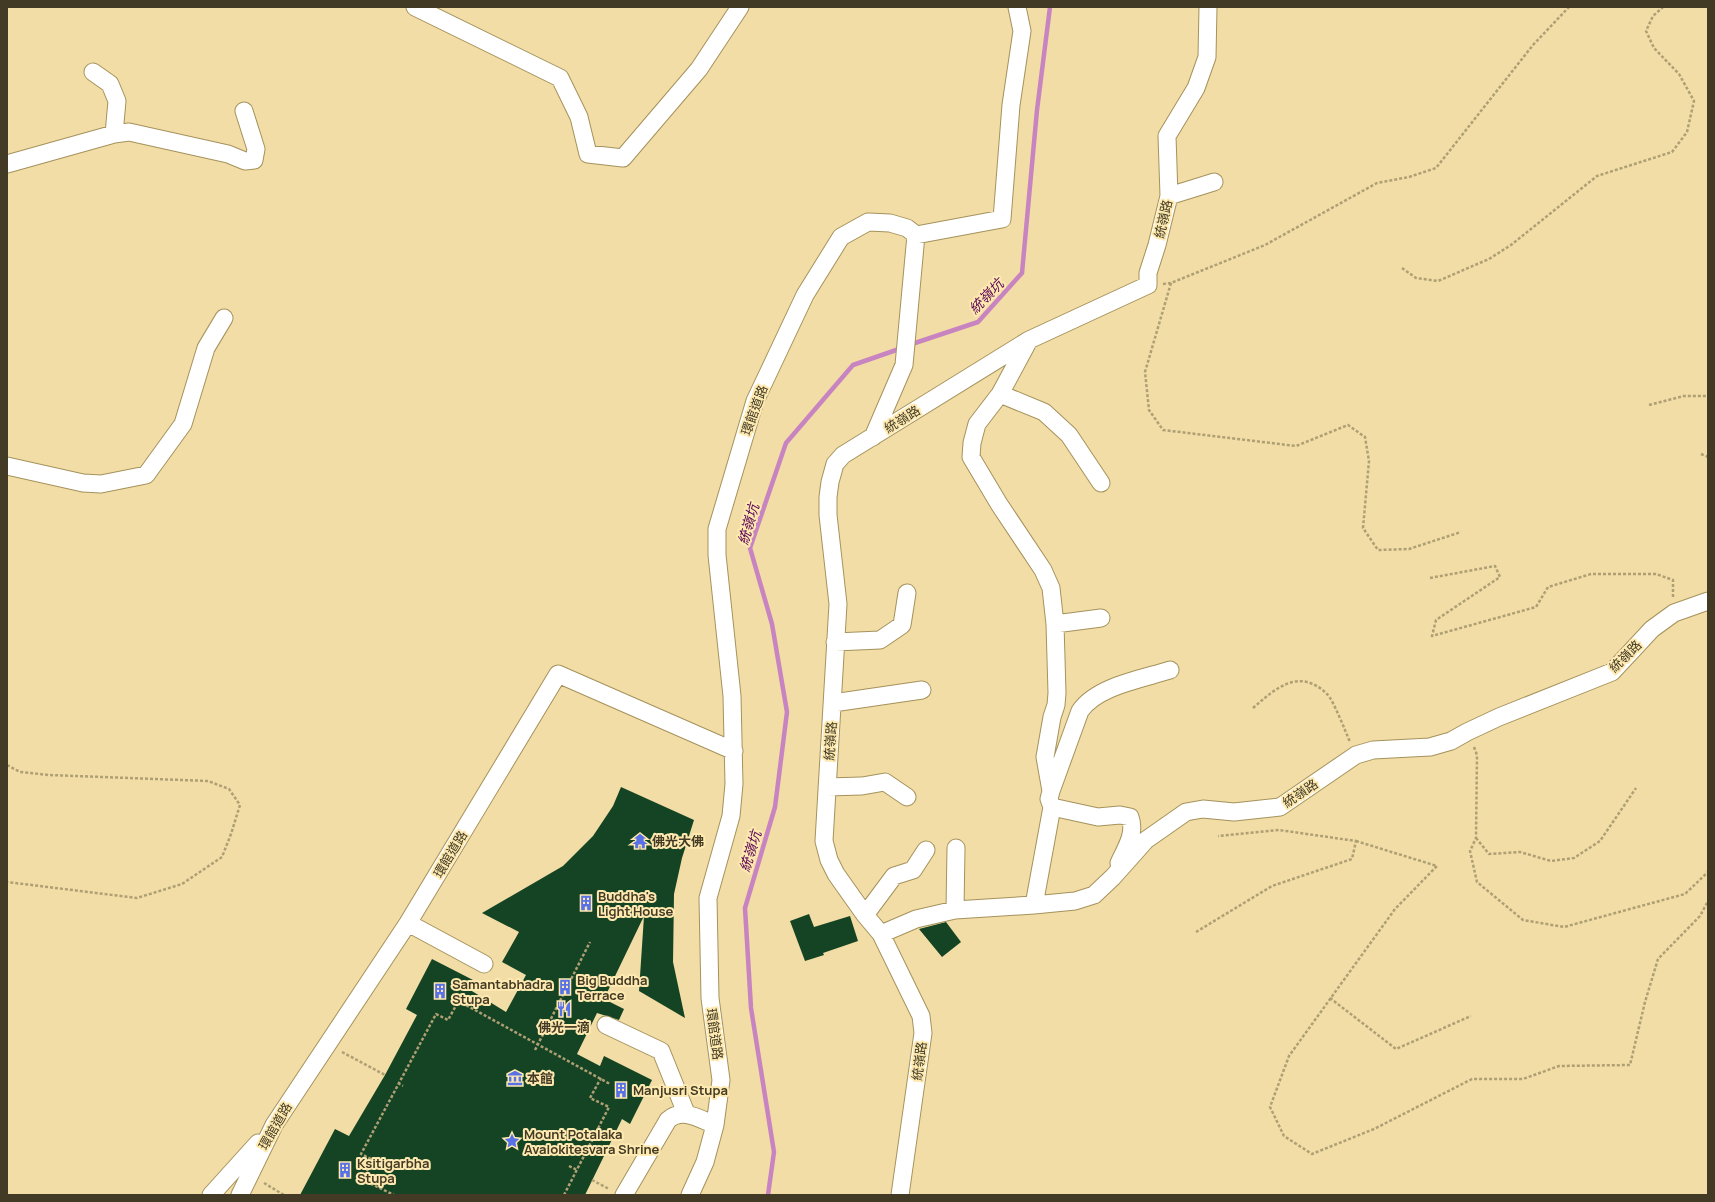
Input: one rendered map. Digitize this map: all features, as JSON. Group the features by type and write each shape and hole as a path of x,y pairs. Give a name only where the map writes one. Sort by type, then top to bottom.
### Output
{"street":[{"path":"415,7 560,78 579,117 588,154 623,158 699,69 740,7"},
{"path":"874,437 904,365 916,236 1002,219 1011,105 1022,30 1017,7"},
{"name":"統嶺路","path":"900,1195 923,1033 921,1016 881,934 865,915 836,874 829,860 824,841 838,604 828,515 830,482 835,464 843,455 1029,340 1148,285 1148,273 1157,245 1169,196 1167,136 1196,88 1207,58 1208,7"},
{"path":"93,72 110,84 117,101 114,134"},
{"path":"7,164 114,134 129,132 228,154 245,161 254,160 256,149 244,111"},
{"path":"1169,196 1214,182"},
{"name":"環館道路","path":"690,1195 705,1162 715,1124 721,1080 710,998 708,898 731,816 734,784 732,696 717,555 717,529 755,402 805,295 841,237 868,222 890,223 907,228 916,236"},
{"path":"7,466 89,483 101,484 146,475 183,424 206,348 224,318"},
{"path":"1029,340 1000,394 977,424 972,443 971,457 995,498 1043,570 1050,588 1054,624 1056,705 1052,716 1046,757 1052,799"},
{"path":"1000,394 1044,412 1049,416 1069,435 1101,483"},
{"path":"835,642 880,640 902,625 907,593"},
{"name":"統嶺路","path":"881,934 916,919 955,910 1075,901 1094,895 1113,877 1146,840 1186,812 1203,809 1234,812 1280,808 1356,755 1373,750 1430,747 1451,741 1499,717 1612,672 1652,629 1674,613 1708,601"},
{"path":"1054,624 1101,618"},
{"path":"1034,905 1052,799 1080,711 1086,702 1100,692 1170,670"},
{"name":"環館道路","path":"240,1195 248,1175 274,1125 408,922 558,674 734,751"},
{"path":"833,703 922,690"},
{"path":"827,787 862,786 885,782 907,797"},
{"path":"1052,799 1098,817 1120,815 1130,817 1133,825 1131,836 1113,877"},
{"path":"955,910 956,848"},
{"path":"865,915 894,876 913,870 926,850"},
{"path":"408,922 484,964"},
{"path":"606,1025 660,1051 686,1113"},
{"path":"618,1193 668,1120 677,1114 686,1113 715,1124"},
{"path":"211,1195 274,1125"}],"path":[{"path":"1148,285 1171,283 1265,245 1377,183 1409,177 1436,168 1533,45 1569,7"},
{"path":"1402,268 1416,278 1438,281 1489,259 1511,245 1596,176 1672,152 1687,132 1694,101 1679,74 1654,48 1646,31 1653,16 1663,7"},
{"path":"1171,283 1145,372 1149,410 1163,430 1296,446 1348,425 1365,437 1369,461 1363,528 1378,550 1409,549 1461,532"},
{"path":"1649,405 1684,396 1708,396"},
{"path":"1701,454 1708,457"},
{"path":"1430,578 1495,566 1500,578 1436,620 1432,636 1536,607 1548,587 1591,574 1656,574 1673,580 1674,613"},
{"path":"1253,708 1274,689 1292,681 1310,683 1328,695 1356,755"},
{"path":"1467,732 1477,755 1476,838 1470,851 1477,882 1523,920 1564,927 1685,894 1708,872"},
{"path":"7,765 20,772 49,775 208,781 229,789 240,805 222,857 182,884 137,898 7,882"},
{"path":"1476,838 1489,854 1520,852 1552,861 1574,858 1600,841 1636,788"},
{"path":"1218,836 1279,830 1356,842 1437,866 1395,909 1289,1056 1270,1107 1284,1136 1312,1154 1374,1129 1472,1079 1523,1079 1559,1066 1630,1065 1645,1002 1658,959 1700,916 1708,901"},
{"path":"1196,932 1272,886 1352,859 1356,842"},
{"path":"535,1050 590,942"},
{"path":"453,998 610,1084"},
{"path":"1330,998 1396,1049 1471,1016"},
{"path":"362,1180 373,1160 361,1154 398,1083 436,1014 448,1020 459,1000"},
{"path":"327,1044 385,1075"},
{"path":"564,1195 608,1107 590,1098 601,1078"},
{"path":"398,1083 403,1086"},
{"path":"569,1166 577,1170"},
{"path":"248,1175 284,1195"},
{"path":"357,1177 394,1195"},
{"path":"592,1180 618,1193"}],"building":[{"name":"本館","path":"621,787 694,820 682,858 674,894 673,962 685,1018 639,991 644,916 604,999 624,1009 619,1020 597,1013 577,1054 600,1066 604,1056 652,1080 630,1124 622,1119 585,1195 300,1195 335,1129 349,1136 385,1075 417,1015 406,1009 432,959 473,980 467,988 506,1012 526,975 502,962 519,932 482,913 563,866 593,836 613,806"},
{"path":"809,914 814,927 850,916 858,941 805,961 790,921"},
{"path":"946,922 961,942 942,957 919,929"}],"waterway":[{"name":"統嶺坑","path":"909,345 978,322 1022,273 1037,110 1050,7"},
{"name":"統嶺坑","path":"768,1195 774,1152 751,1008 745,908 775,807 787,712 772,624 750,548 786,443 853,365 902,348"}],"place":[{"name":"佛光大佛","path":"640,841"},
{"name":"Buddha's Light House","path":"586,903"},
{"name":"Big Buddha Terrace","path":"565,987"},
{"name":"Samantabhadra Stupa","path":"440,991"},
{"name":"佛光一滴","path":"564,1009"},
{"name":"本館","path":"515,1078"},
{"name":"Manjusri Stupa","path":"621,1090"},
{"name":"Mount Potalaka Avalokitesvara Shrine","path":"512,1141"},
{"name":"Ksitigarbha Stupa","path":"345,1170"}]}
